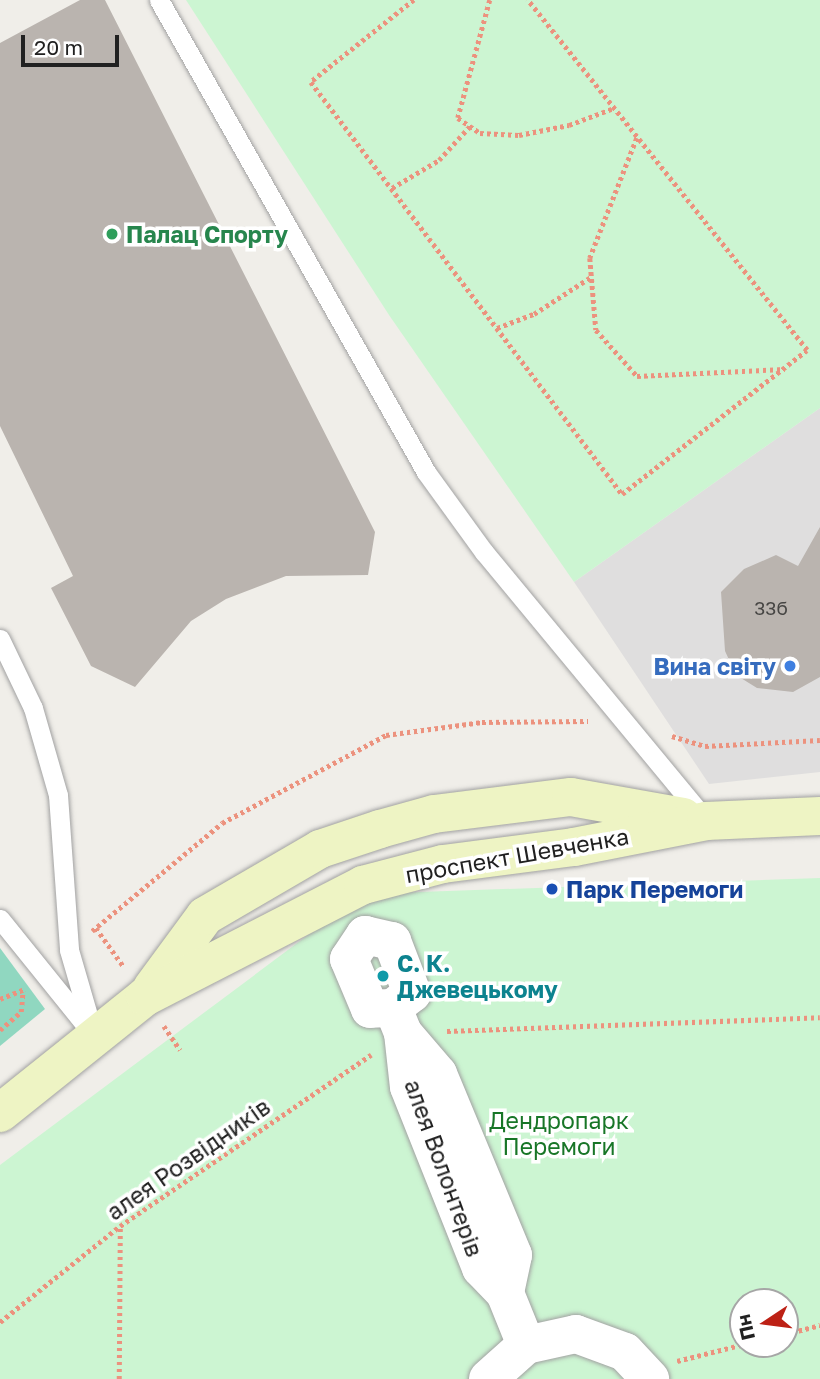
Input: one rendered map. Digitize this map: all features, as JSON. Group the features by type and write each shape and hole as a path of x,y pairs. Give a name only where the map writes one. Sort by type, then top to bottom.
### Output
{"main road":[{"name":"проспект Шевченка","path":"145,997 205,916 297,861 380,829 434,814 571,797 706,821"},
{"name":"проспект Шевченка","path":"0,1113 94,1035 145,997 363,885 443,863 574,847 706,821 820,816"}],"street":[{"path":"361,925 392,941 412,993 398,1020"},
{"name":"алея Волонтерів","path":"398,1020 409,1087 419,1113 481,1268 505,1293 526,1345"},
{"path":"488,1379 526,1345 550,1336 589,1337 625,1352 647,1374"}],"lane":[{"path":"159,0 426,472 484,552 706,821"},
{"path":"0,639 33,708 58,795 69,950 94,1035"},
{"path":"0,919 94,1035"}],"path":[{"path":"414,0 311,82 622,494 807,350 528,0"},
{"path":"490,0 458,118 480,133 519,135 569,125 614,108"},
{"path":"392,188 439,160 470,126"},
{"path":"637,137 590,258 596,330 637,376 785,369"},
{"path":"497,328 534,314 592,277"},
{"path":"0,1030 21,1012 23,991"},
{"path":"398,1020 820,1017"},
{"name":"алея Розвідників","path":"0,1322 120,1226 398,1020"},
{"path":"119,1379 120,1226"},
{"path":"799,1330 820,1325"},
{"path":"647,1374 729,1349"}],"shaded area":[{"path":"820,408 820,772 709,784 574,582"}],"green space":[{"path":"186,0 820,0 820,408 574,582 389,315"},
{"name":"Дендропарк Перемоги","path":"820,878 820,1379 0,1379 0,1165 363,894"},
{"path":"0,948 45,1009 0,1046"}],"building":[{"name":"Палац Спорту","path":"80,0 105,0 375,532 368,575 286,576 226,599 191,621 135,687 91,666 51,588 73,576 0,426 0,43"},
{"path":"820,527 820,677 793,692 757,688 736,675 725,651 721,592 744,569 776,555 798,566"}],"place":[{"name":"Палац Спорту","path":"112,234"},
{"name":"Вина світу","path":"790,666"},
{"name":"Парк Перемоги","path":"552,889"},
{"name":"С. К. Джевецькому","path":"383,976"}]}
